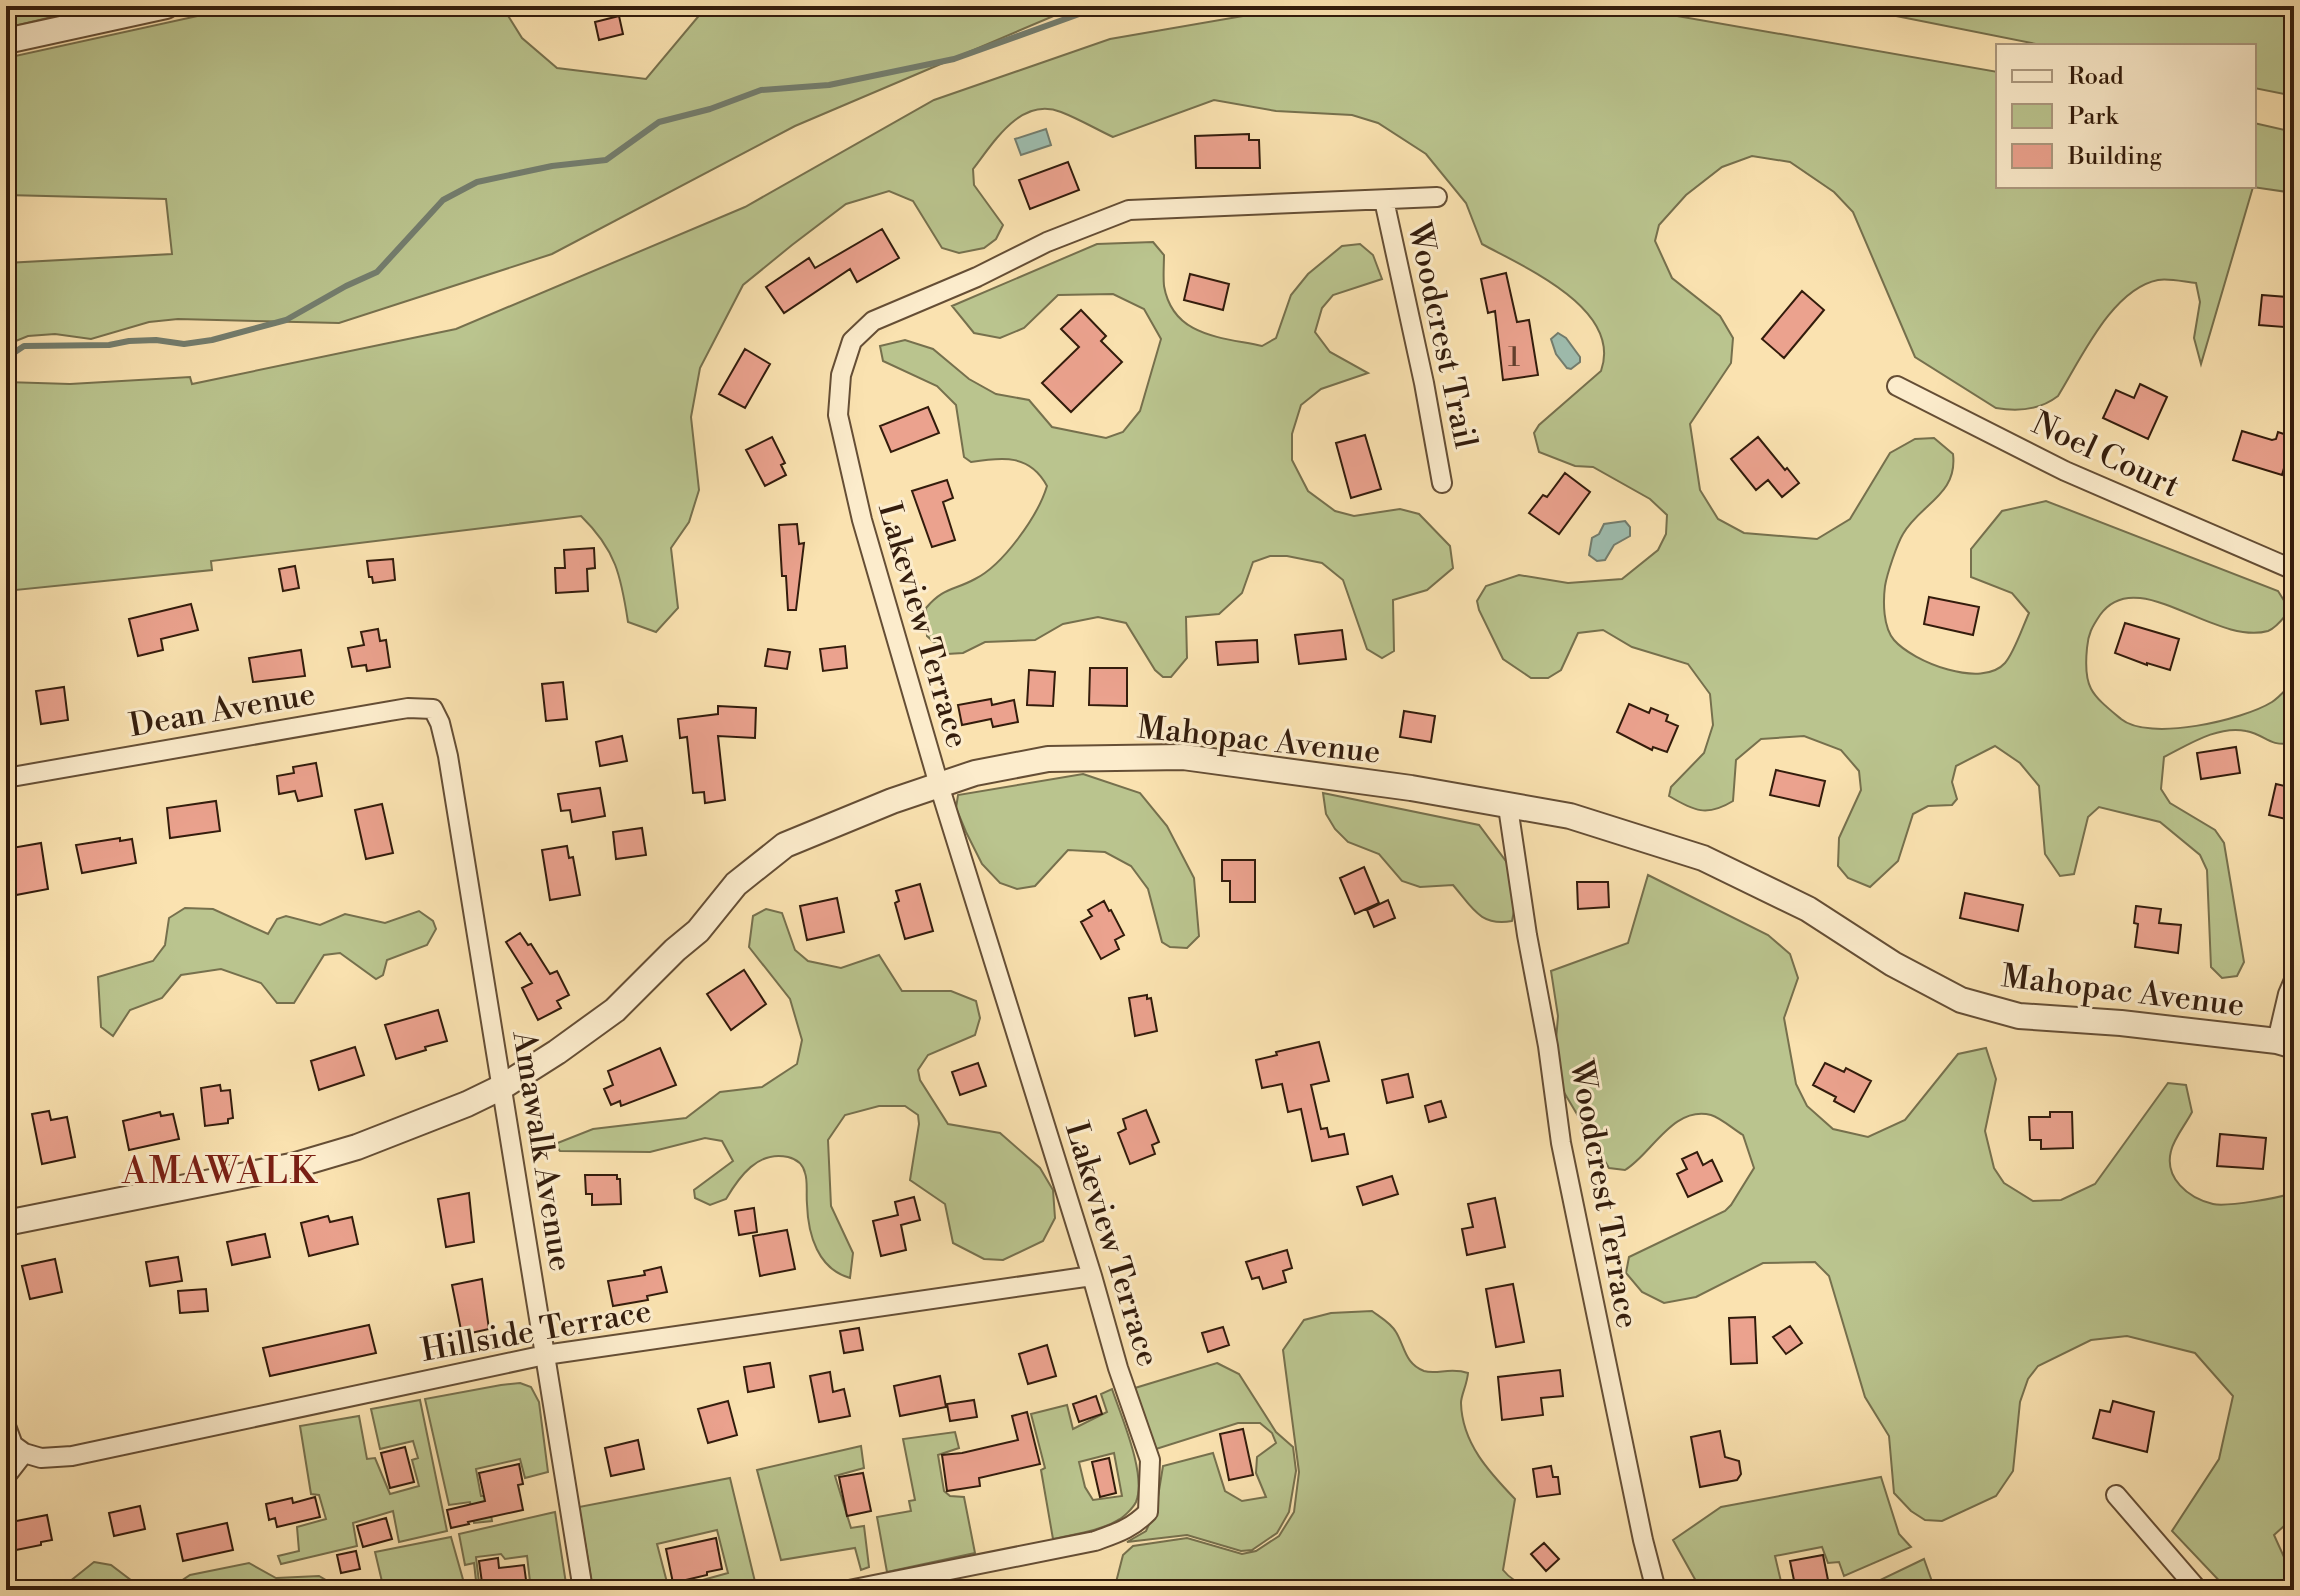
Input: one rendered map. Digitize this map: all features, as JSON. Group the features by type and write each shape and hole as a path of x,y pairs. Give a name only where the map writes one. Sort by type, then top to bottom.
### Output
{"street":[{"path":"6,41 166,6"},
{"name":"Lakeview Terrace","path":"849,1590 1095,1541 1133,1526 1148,1512 1150,1460 1118,1368 939,785 862,520 838,415 841,375 852,341 873,321 977,277 1047,242 1129,210 1437,197"},
{"name":"Woodcrest Trail","path":"1384,200 1424,383 1442,483"},
{"name":"Noel Court","path":"1897,386 2065,471 2294,570"},
{"name":"Dean Avenue","path":"6,778 408,708 433,709 440,723"},
{"name":"Amawalk Avenue","path":"440,723 583,1590"},
{"name":"Mahopac Avenue","path":"6,1223 296,1165 412,1127 502,1087 615,1010 698,931 736,884 785,845 892,801 975,773 1048,759 1183,757 1411,788 1570,816 1703,858 1808,909 1893,964 1961,1000 2019,1016 2121,1023 2286,1044"},
{"name":"Woodcrest Terrace","path":"1508,807 1561,1143 1656,1590"},
{"path":"2286,1044 2288,994 2294,980"},
{"name":"Hillside Terrace","path":"24,1453 41,1458 72,1456 545,1355 1092,1276"},
{"path":"6,1426 13,1445 24,1453 6,1476"},
{"path":"2116,1495 2198,1590"}],"green space":[{"path":"6,6 98,6 6,28"},
{"path":"243,6 502,6 522,38 557,68 646,79 707,6 1077,6 795,126 552,254 339,323 178,319 149,322 91,339 55,334 28,336 6,345 6,263 172,254 166,199 6,195 6,58"},
{"path":"1301,6 1620,6 1996,72 1996,188 2253,188 2201,364 2194,338 2200,302 2196,283 2158,280 2141,286 2112,311 2058,396 2029,409 1996,408 1915,357 1853,212 1834,192 1790,162 1752,156 1722,167 1686,195 1659,225 1655,241 1672,278 1720,316 1733,338 1731,363 1690,424 1700,490 1718,519 1744,533 1817,539 1850,519 1890,453 1915,439 1934,438 1953,454 1950,480 1903,534 1885,586 1885,614 1890,635 1916,657 1948,670 1965,673 1994,670 2005,663 2029,613 2012,593 1971,577 1971,549 2002,511 2046,501 2278,591 2290,610 2268,631 2247,632 2224,628 2155,601 2134,598 2116,601 2100,615 2088,643 2086,672 2091,689 2121,719 2134,726 2173,728 2219,721 2272,702 2294,681 2293,743 2272,742 2246,731 2225,731 2204,737 2164,757 2161,789 2170,803 2215,830 2224,843 2244,962 2237,976 2222,978 2211,967 2207,870 2200,855 2160,822 2099,807 2088,817 2074,874 2060,876 2045,854 2039,786 2020,763 1995,746 1956,766 1952,782 1957,799 1952,805 1928,806 1913,814 1898,861 1870,887 1848,878 1838,866 1839,838 1861,790 1859,771 1841,750 1804,736 1761,739 1736,760 1733,801 1716,809 1693,808 1669,796 1671,787 1704,753 1713,725 1710,694 1688,664 1632,647 1603,630 1578,633 1561,670 1548,678 1531,678 1503,659 1479,610 1477,601 1486,586 1519,575 1568,583 1622,579 1658,550 1666,534 1667,515 1650,499 1593,467 1575,466 1539,452 1534,433 1539,425 1601,371 1604,349 1598,328 1584,310 1544,278 1482,244 1466,203 1426,154 1378,123 1352,115 1276,111 1214,100 1113,137 1061,112 1033,110 1010,124 973,169 974,185 1003,225 996,239 984,248 959,253 942,248 913,201 889,191 846,204 743,285 700,368 691,417 699,490 689,522 671,548 678,608 656,632 628,622 615,564 602,540 581,516 211,561 212,570 6,591 6,382 70,384 190,377 192,384 456,329 745,207 934,100 1110,39"},
{"path":"1846,6 2294,6 2294,96 2256,88 2256,44 2036,44"},
{"path":"2256,123 2294,132 2294,193 2256,187"},
{"path":"1153,242 1164,255 1164,286 1177,316 1188,325 1215,337 1262,346 1276,338 1291,295 1308,274 1342,246 1360,244 1373,255 1382,279 1333,295 1322,308 1315,332 1330,352 1368,373 1321,389 1301,405 1292,434 1292,460 1308,491 1335,511 1354,516 1400,509 1419,514 1450,546 1453,568 1427,590 1393,600 1394,651 1382,658 1367,649 1343,580 1322,563 1287,556 1270,556 1253,562 1242,593 1219,614 1186,617 1187,658 1171,677 1163,677 1155,670 1126,623 1098,617 1063,624 1035,640 985,642 963,653 947,654 927,636 926,608 944,593 975,579 997,563 1028,525 1047,486 1024,463 1005,459 971,462 964,457 956,405 937,386 883,361 880,346 905,340 933,349 969,379 996,394 1029,400 1052,427 1106,438 1123,432 1140,411 1161,339 1144,309 1113,294 1058,295 1024,328 1000,338 974,333 952,306 1097,244"},
{"path":"1083,774 1140,793 1167,826 1194,878 1199,936 1187,948 1170,947 1162,942 1148,889 1131,866 1105,852 1068,850 1035,886 1017,889 1000,883 982,864 956,808 958,795"},
{"path":"1323,793 1479,825 1508,864 1515,906 1512,921 1484,918 1453,885 1420,887 1402,881 1379,854 1348,842 1335,829 1326,814"},
{"path":"1648,875 1768,935 1790,954 1798,978 1784,1018 1796,1084 1807,1106 1833,1129 1868,1137 1905,1120 1958,1054 1986,1048 1996,1079 1985,1131 1994,1168 2004,1183 2033,1201 2061,1200 2095,1184 2168,1083 2186,1085 2192,1112 2175,1141 2170,1161 2175,1178 2187,1192 2220,1205 2294,1192 2294,1517 2274,1535 2294,1579 2282,1590 2228,1590 2172,1531 2219,1459 2233,1396 2195,1353 2127,1336 2091,1340 2038,1366 2028,1379 2020,1402 2013,1471 1996,1496 1942,1521 1925,1520 1911,1511 1894,1493 1889,1436 1865,1397 1829,1276 1815,1262 1763,1263 1696,1297 1664,1303 1642,1292 1626,1273 1629,1257 1725,1211 1754,1168 1743,1135 1715,1116 1697,1114 1674,1124 1625,1170 1609,1168 1562,1089 1556,1041 1558,1016 1551,971 1628,943"},
{"path":"185,908 213,909 268,934 277,919 286,916 320,925 345,914 385,923 419,911 433,921 436,929 427,945 387,960 383,975 376,979 340,953 324,955 294,1003 277,1003 261,983 221,969 181,975 162,998 130,1010 113,1036 101,1027 98,977 153,961 165,945 169,918"},
{"path":"766,909 782,913 795,950 808,961 841,968 879,955 902,991 951,991 976,1001 980,1018 975,1035 928,1055 918,1070 920,1080 948,1124 1000,1133 1040,1168 1053,1190 1055,1218 1043,1241 1003,1260 984,1259 953,1243 945,1204 910,1180 919,1124 918,1115 905,1106 879,1106 845,1115 828,1140 831,1206 853,1253 850,1278 830,1267 817,1249 808,1216 806,1176 803,1167 794,1159 777,1156 759,1161 743,1174 726,1199 710,1205 695,1198 694,1190 733,1161 722,1141 705,1138 650,1152 560,1151 555,1144 593,1129 686,1118 720,1092 762,1087 797,1064 802,1040 790,999 749,947 753,916"},
{"path":"1372,1311 1394,1329 1409,1360 1418,1368 1429,1372 1468,1373 1461,1403 1466,1431 1479,1456 1515,1499 1503,1570 1520,1583 1549,1586 1581,1582 1586,1590 1114,1590 1123,1555 1133,1546 1187,1538 1242,1554 1256,1551 1279,1536 1294,1512 1299,1472 1283,1350 1304,1320 1331,1313"},
{"path":"1217,1363 1239,1374 1276,1432 1293,1447 1296,1471 1289,1512 1277,1533 1252,1550 1241,1551 1187,1535 1127,1542 1146,1531 1156,1509 1163,1466 1213,1453 1225,1491 1242,1501 1266,1497 1256,1473 1257,1457 1276,1443 1272,1433 1260,1423 1238,1423 1156,1449 1135,1388"},
{"path":"520,1383 531,1387 539,1402 548,1472 525,1478 520,1459 476,1469 481,1496 488,1496 492,1521 474,1523 470,1502 449,1505 425,1399"},
{"path":"1112,1389 1126,1430 1136,1462 1136,1502 1126,1515 1111,1524 1053,1539 1041,1470 1045,1468 1031,1414 1067,1405 1073,1429 1107,1412 1101,1394","holes":["1114,1453 1122,1496 1093,1500 1085,1487 1079,1462"]},
{"path":"420,1400 447,1531 399,1542 393,1511 353,1523 357,1546 281,1564 278,1556 299,1551 297,1527 326,1519 319,1495 311,1494 300,1426 359,1416 367,1459 375,1458 390,1494 419,1486 412,1460 418,1458 413,1441 380,1449 371,1409"},
{"path":"955,1432 959,1448 938,1455 944,1491 950,1496 964,1497 975,1553 887,1572 877,1517 911,1511 909,1501 915,1500 903,1439"},
{"path":"861,1446 864,1468 835,1476 851,1528 864,1526 869,1567 861,1570 855,1548 781,1560 757,1470"},
{"path":"1881,1477 1899,1534 1911,1547 1844,1576 1839,1562 1828,1563 1822,1547 1775,1556 1783,1590 1701,1590 1673,1540 1721,1507"},
{"path":"730,1478 757,1590 701,1590 699,1581 728,1573 717,1530 657,1544 669,1590 593,1590 579,1507"},
{"path":"555,1512 567,1590 531,1590 527,1556 505,1559 501,1554 476,1557 480,1590 477,1590 474,1563 465,1565 459,1534"},
{"path":"451,1537 466,1590 384,1590 375,1552"},
{"path":"1924,1559 1935,1590 1879,1590 1878,1581"},
{"path":"94,1562 111,1565 144,1590 59,1590"},
{"path":"249,1563 276,1578 319,1576 326,1580 327,1590 144,1590 169,1589 190,1575"}],"shaded area":[{"path":"1046,129 1051,145 1021,155 1015,139"},
{"path":"1558,333 1566,338 1580,357 1580,362 1571,369 1556,354 1551,339"},
{"path":"1625,521 1630,527 1630,536 1614,545 1605,560 1597,561 1589,555 1592,538 1599,534 1604,524"}],"building":[{"path":"619,16 623,34 599,40 595,22"},
{"path":"1249,134 1249,140 1259,140 1260,168 1196,168 1195,136"},
{"path":"1068,162 1079,190 1030,209 1019,180"},
{"path":"882,229 899,258 857,282 850,269 784,313 766,287 809,258 815,268"},
{"path":"1506,273 1517,322 1529,320 1538,375 1503,380 1495,311 1488,313 1481,279"},
{"path":"1190,274 1229,284 1223,310 1184,300"},
{"path":"1802,291 1824,310 1784,358 1762,339"},
{"path":"2262,295 2287,297 2284,327 2259,325"},
{"path":"1081,310 1106,336 1101,341 1122,362 1071,412 1042,383 1079,347 1061,329"},
{"path":"745,349 770,364 745,408 719,394"},
{"path":"2140,384 2167,397 2148,439 2103,418 2116,390 2134,398"},
{"path":"928,407 939,433 891,452 880,426"},
{"path":"2242,431 2272,440 2276,439 2278,432 2293,437 2282,475 2233,460"},
{"path":"1365,435 1381,489 1351,498 1336,443"},
{"path":"772,437 785,463 781,465 786,475 765,486 746,450"},
{"path":"1758,437 1799,483 1782,497 1768,480 1756,490 1731,459"},
{"path":"1565,473 1590,492 1559,534 1529,513 1543,495 1547,497"},
{"path":"947,480 953,498 943,502 955,540 932,547 912,491"},
{"path":"797,524 799,544 804,543 796,610 788,610 779,525"},
{"path":"594,548 595,568 587,569 588,591 556,593 555,568 565,568 564,550"},
{"path":"393,559 395,580 373,583 367,561"},
{"path":"295,566 299,588 283,591 279,569"},
{"path":"1929,597 1979,607 1973,635 1924,624"},
{"path":"191,604 198,630 161,639 163,650 138,656 129,619"},
{"path":"2125,623 2179,639 2170,670 2115,653"},
{"path":"378,629 380,641 386,640 390,667 367,671 366,665 352,667 348,648 364,645 361,632"},
{"path":"1342,630 1346,659 1299,664 1295,635"},
{"path":"1257,640 1258,662 1218,665 1216,642"},
{"path":"845,646 847,668 823,671 820,649"},
{"path":"768,649 790,652 787,669 765,666"},
{"path":"301,650 305,676 253,682 249,658"},
{"path":"1090,668 1127,668 1127,706 1089,705"},
{"path":"1029,670 1055,672 1053,706 1027,705"},
{"path":"563,682 567,719 546,721 542,684"},
{"path":"64,687 68,720 41,724 36,691"},
{"path":"991,699 992,705 1014,700 1018,722 993,727 991,719 962,725 958,705"},
{"path":"1629,704 1649,713 1651,708 1668,715 1666,721 1678,726 1667,752 1653,747 1652,750 1617,732"},
{"path":"718,706 756,708 755,738 718,736 725,800 705,803 704,792 693,793 687,737 680,738 678,719 718,714"},
{"path":"1404,711 1435,716 1431,742 1400,737"},
{"path":"622,736 627,761 600,766 596,742"},
{"path":"2236,747 2240,773 2201,779 2197,753"},
{"path":"316,763 322,796 298,801 295,791 279,794 277,776 294,773 293,767"},
{"path":"1776,770 1825,781 1819,806 1770,795"},
{"path":"2276,784 2294,788 2294,821 2269,815"},
{"path":"600,788 605,816 572,822 570,810 561,811 558,794"},
{"path":"216,801 220,831 170,838 167,808"},
{"path":"382,804 393,853 366,859 355,810"},
{"path":"642,828 646,855 616,859 613,832"},
{"path":"120,838 120,841 132,839 136,863 82,873 76,845"},
{"path":"41,843 48,889 16,895 14,883 6,884 6,849"},
{"path":"567,846 569,858 573,857 580,895 550,900 542,850"},
{"path":"1222,860 1255,860 1255,902 1230,902 1230,881 1222,881"},
{"path":"1364,867 1379,903 1355,914 1340,878"},
{"path":"1577,882 1608,882 1609,907 1578,909"},
{"path":"920,884 933,931 905,939 895,903 899,901 896,891"},
{"path":"1965,893 2023,905 2018,931 1960,918"},
{"path":"837,898 844,932 807,940 800,906"},
{"path":"1388,900 1395,918 1374,927 1367,910"},
{"path":"1104,901 1124,935 1115,940 1119,949 1101,959 1081,922 1092,916 1088,910"},
{"path":"2136,906 2161,909 2159,923 2181,925 2178,953 2135,947 2138,924 2134,923"},
{"path":"520,933 550,974 557,971 569,995 557,1001 561,1008 538,1020 522,988 532,983 506,942"},
{"path":"744,970 766,1004 731,1030 707,994"},
{"path":"1147,995 1147,999 1151,998 1157,1031 1135,1036 1129,998"},
{"path":"438,1010 447,1041 396,1059 385,1025"},
{"path":"1319,1042 1329,1081 1311,1085 1321,1129 1327,1128 1329,1137 1344,1134 1348,1154 1312,1161 1301,1109 1288,1112 1282,1084 1262,1088 1256,1060"},
{"path":"355,1047 364,1075 319,1090 311,1061"},
{"path":"660,1048 676,1085 621,1106 620,1101 611,1105 604,1089 613,1085 608,1071"},
{"path":"978,1063 986,1086 960,1095 952,1072"},
{"path":"1825,1063 1844,1072 1846,1068 1871,1081 1854,1112 1834,1101 1836,1097 1813,1085"},
{"path":"1408,1074 1413,1097 1387,1103 1382,1080"},
{"path":"220,1085 221,1091 230,1090 233,1118 228,1119 228,1123 205,1126 201,1088"},
{"path":"1441,1101 1446,1117 1429,1122 1425,1106"},
{"path":"1146,1110 1159,1142 1152,1145 1155,1154 1130,1164 1118,1133 1126,1129 1123,1119"},
{"path":"49,1111 51,1120 67,1117 75,1157 42,1164 32,1114"},
{"path":"160,1112 161,1116 173,1114 179,1139 129,1150 123,1121"},
{"path":"2050,1112 2072,1112 2073,1148 2041,1149 2041,1140 2030,1140 2029,1117 2050,1117"},
{"path":"2220,1134 2266,1138 2263,1169 2217,1166"},
{"path":"1697,1152 1703,1165 1712,1160 1722,1181 1688,1197 1677,1174 1687,1169 1682,1159"},
{"path":"585,1175 617,1175 620,1179 621,1204 592,1205 592,1194 586,1194"},
{"path":"1392,1176 1398,1194 1363,1205 1357,1187"},
{"path":"469,1193 474,1242 446,1247 438,1199"},
{"path":"914,1197 920,1220 901,1225 906,1250 881,1256 873,1221 898,1215 895,1202"},
{"path":"1495,1198 1505,1247 1467,1255 1462,1229 1473,1227 1468,1204"},
{"path":"754,1208 757,1232 739,1235 735,1211"},
{"path":"328,1216 330,1222 352,1217 358,1244 309,1256 301,1223"},
{"path":"787,1230 795,1269 760,1276 753,1236"},
{"path":"265,1234 270,1257 232,1265 227,1242"},
{"path":"1287,1250 1292,1268 1283,1271 1286,1282 1263,1289 1259,1277 1252,1279 1246,1262"},
{"path":"178,1257 182,1281 150,1286 146,1262"},
{"path":"55,1259 62,1292 30,1299 22,1266"},
{"path":"661,1267 667,1292 647,1296 648,1300 613,1306 608,1281 645,1275 644,1271"},
{"path":"482,1279 489,1329 462,1335 452,1285"},
{"path":"1513,1284 1524,1342 1496,1347 1486,1289"},
{"path":"206,1289 208,1311 180,1313 178,1291"},
{"path":"1755,1317 1757,1363 1731,1364 1729,1318"},
{"path":"369,1325 376,1353 270,1376 263,1348"},
{"path":"1790,1326 1802,1343 1786,1354 1773,1337"},
{"path":"1223,1327 1229,1345 1208,1352 1202,1333"},
{"path":"859,1328 863,1350 844,1353 840,1331"},
{"path":"1047,1345 1056,1376 1028,1384 1019,1354"},
{"path":"770,1363 774,1387 748,1392 744,1367"},
{"path":"1560,1370 1563,1396 1541,1398 1543,1415 1502,1420 1498,1377"},
{"path":"830,1372 833,1392 844,1389 850,1416 819,1422 810,1376"},
{"path":"940,1376 946,1407 900,1416 894,1386"},
{"path":"1096,1396 1102,1414 1079,1422 1073,1404"},
{"path":"974,1400 977,1417 950,1421 947,1404"},
{"path":"728,1401 737,1435 708,1443 698,1409"},
{"path":"2113,1401 2154,1412 2147,1452 2093,1438 2100,1410 2110,1412"},
{"path":"1027,1412 1040,1464 979,1478 980,1486 947,1491 942,1455 1018,1440 1012,1416"},
{"path":"1243,1429 1253,1475 1229,1480 1220,1434"},
{"path":"1720,1431 1725,1457 1739,1461 1741,1474 1737,1480 1700,1487 1691,1437"},
{"path":"638,1440 644,1469 611,1476 605,1448"},
{"path":"405,1447 414,1482 390,1488 381,1453"},
{"path":"1109,1458 1116,1493 1100,1497 1092,1462"},
{"path":"519,1464 523,1484 518,1485 523,1510 451,1528 447,1510 485,1501 479,1473"},
{"path":"1551,1466 1553,1477 1558,1477 1560,1494 1537,1497 1533,1469"},
{"path":"863,1473 871,1511 847,1516 839,1477"},
{"path":"315,1497 320,1517 277,1527 275,1518 269,1520 266,1504 292,1498 293,1503"},
{"path":"140,1506 145,1529 114,1536 109,1513"},
{"path":"47,1515 52,1540 6,1552 6,1523"},
{"path":"386,1518 392,1539 363,1547 357,1526"},
{"path":"227,1523 233,1550 183,1561 177,1534"},
{"path":"716,1538 722,1569 673,1583 666,1549"},
{"path":"1544,1543 1559,1559 1546,1571 1531,1554"},
{"path":"356,1551 360,1569 341,1573 337,1555"},
{"path":"1823,1555 1830,1590 1796,1590 1790,1561"},
{"path":"498,1558 499,1568 524,1565 527,1587 483,1590 479,1561"}],"waterway":[{"path":"6,358 24,346 109,345 156,340 184,344 212,340 286,320 377,272 443,200 477,182 552,166 606,160 659,122 710,109 761,90 829,85 954,59 1082,13 1115,6"}],"district":[{"name":"AMAWALK","path":"220,1170"}]}
